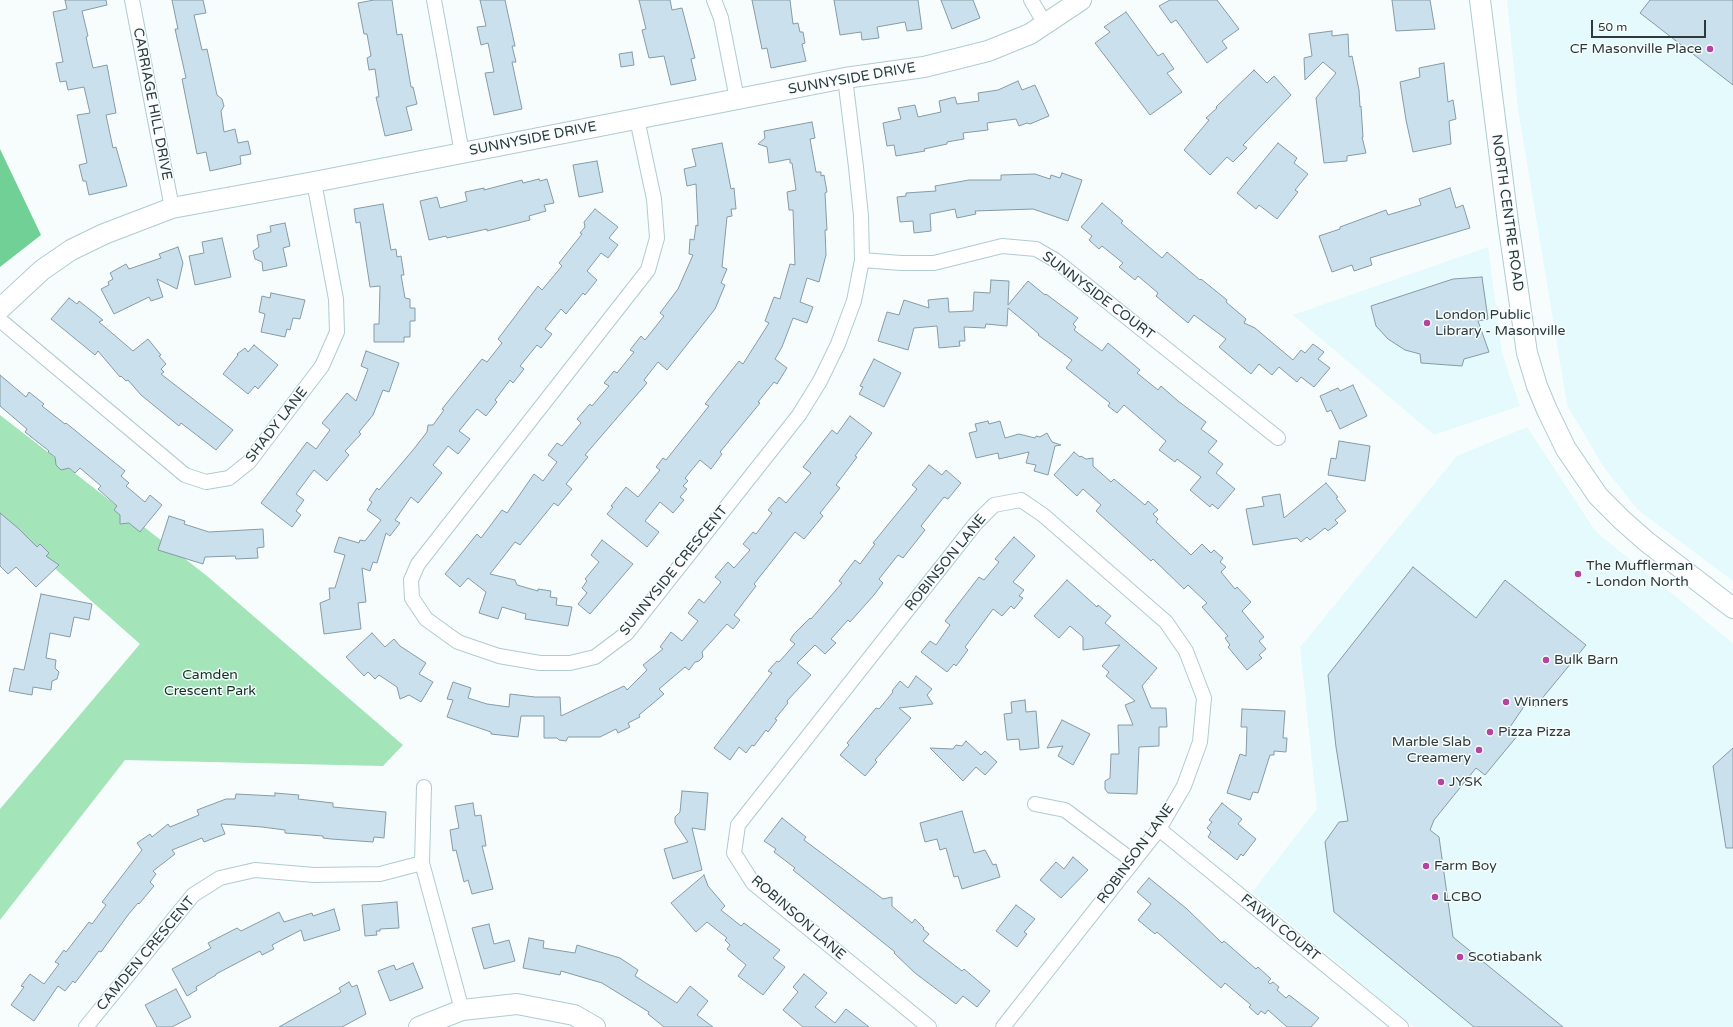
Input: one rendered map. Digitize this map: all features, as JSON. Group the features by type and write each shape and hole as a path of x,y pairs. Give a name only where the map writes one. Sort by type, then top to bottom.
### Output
{"street":[{"name":"CARRIAGE HILL DRIVE","path":"132,0 172,208"},
{"path":"434,0 462,153"},
{"path":"714,0 721,18 737,99"},
{"path":"1031,0 1045,24"},
{"name":"SUNNYSIDE DRIVE","path":"0,309 42,270 71,250 104,234 172,208 314,182 845,78 924,66 988,51 1030,34 1081,0"},
{"name":"NORTH CENTRE ROAD","path":"1480,0 1508,222 1527,352 1537,386 1566,449 1598,496 1647,542 1733,608"},
{"name":"SUNNYSIDE CRESCENT","path":"637,119 654,199 657,238 648,270 418,564 410,580 412,598 426,619 458,642 499,656 540,663 570,663 595,657 627,633 799,415 820,381 838,344 854,301 862,260 861,216 845,78"},
{"name":"SHADY LANE","path":"0,320 185,475 206,482 229,478 249,462 322,366 337,332 336,299 314,182"},
{"name":"SUNNYSIDE COURT","path":"862,260 901,264 934,263 1002,246 1036,249 1055,260 1278,438"},
{"name":"ROBINSON LANE","path":"929,1027 753,883 734,853 738,825 976,523 994,505 1021,500 1043,515 1166,622 1186,651 1204,698 1200,742 1184,786 1159,828 1004,1027"},
{"path":"424,787 422,863 462,1010"},
{"path":"1035,804 1065,810 1133,861"},
{"name":"FAWN COURT","path":"1159,828 1401,1027"},
{"name":"CAMDEN CRESCENT","path":"86,1027 193,895 220,878 255,870 314,875 380,874 422,863"},
{"path":"419,1027 462,1010 517,1004 574,1015 595,1027"}],"shaded area":[{"path":"1507,0 1733,0 1733,581 1638,510 1603,466 1567,405 1518,109"},
{"path":"1488,247 1502,353 1520,406 1434,435 1293,315"},
{"path":"1527,427 1596,532 1733,643 1733,1027 1414,1027 1252,892 1317,809 1300,647 1457,456"}],"green space":[{"path":"0,149 41,235 0,267"},
{"name":"Camden Crescent Park","path":"0,415 207,576 403,745 383,766 125,760 0,920 0,809 140,644 0,520"}],"building":[{"path":"65,0 106,0 107,5 82,11 93,68 107,65 116,113 106,115 113,148 116,147 127,186 89,195 86,181 83,181 79,165 87,163 77,115 90,113 84,87 68,90 66,81 60,82 56,63 63,62 53,12 67,9"},
{"path":"172,0 203,0 206,13 194,15 202,50 207,49 217,95 222,99 224,106 221,111 224,132 235,129 238,143 248,141 251,154 240,156 241,164 210,171 206,152 197,154 182,79 186,78 175,29 178,29"},
{"path":"374,0 392,0 397,35 402,34 411,87 413,87 417,104 406,107 412,130 385,136 376,97 379,97 375,69 369,70 367,58 371,56 367,34 364,34 358,3"},
{"path":"480,0 505,0 515,46 512,46 516,62 512,62 522,109 494,115 485,73 494,72 488,43 481,45 477,27 486,26"},
{"path":"639,0 670,0 672,10 682,8 695,58 691,59 696,80 671,85 664,56 649,58 642,30 646,29"},
{"path":"752,0 790,0 793,24 798,23 800,32 803,32 805,43 802,44 806,61 771,68 767,48 762,49"},
{"path":"834,0 918,0 922,29 907,31 905,22 877,27 879,38 862,40 861,32 840,35"},
{"path":"941,0 973,0 980,18 952,29"},
{"path":"1170,0 1217,0 1239,29 1222,41 1227,48 1207,63 1176,20 1171,23 1159,6"},
{"path":"1392,0 1430,0 1435,29 1396,31"},
{"name":"CF Masonville Place","path":"1650,0 1733,0 1733,85 1640,13"},
{"path":"1126,12 1158,56 1163,53 1174,69 1167,73 1182,92 1150,115 1095,43 1110,32 1104,27"},
{"path":"1332,31 1332,36 1348,34 1349,57 1352,56 1359,90 1362,137 1366,153 1347,156 1347,161 1324,163 1316,98 1336,73 1323,62 1305,80 1304,58 1312,56 1309,34"},
{"path":"632,52 634,65 621,67 619,54"},
{"path":"1444,63 1448,102 1453,100 1456,119 1449,121 1451,144 1413,152 1400,82 1420,77 1419,68"},
{"path":"1254,70 1267,83 1274,76 1291,95 1243,145 1247,148 1233,162 1227,157 1210,175 1184,150 1209,120 1206,118"},
{"path":"1018,81 1022,90 1035,85 1049,116 1030,124 1027,123 1019,126 1016,119 987,123 988,130 963,133 964,139 947,142 947,144 924,149 925,151 896,156 894,145 887,146 883,123 901,119 898,108 915,105 918,117 941,112 939,101 955,97 957,104 979,101 978,93 998,90"},
{"path":"812,122 815,138 810,139 816,172 821,172 821,176 824,175 827,192 825,193 827,230 825,230 826,255 819,282 807,278 800,302 813,307 807,323 793,318 782,347 775,359 787,368 777,384 774,382 758,402 760,403 720,452 722,454 711,469 700,460 685,478 688,481 683,486 687,489 680,497 684,500 673,513 660,502 645,521 659,532 647,547 607,514 613,507 611,506 626,487 638,497 660,470 656,467 663,458 666,460 709,406 705,404 739,361 743,364 769,323 765,321 774,297 780,299 790,264 795,265 793,210 789,210 787,192 796,190 792,163 790,163 790,159 769,163 767,147 758,144 765,138 764,131"},
{"path":"722,143 731,189 734,188 736,209 731,209 732,216 727,217 722,267 727,269 721,283 725,285 715,309 667,370 658,362 644,380 647,383 585,455 588,457 566,484 572,489 558,506 554,503 520,545 515,542 490,574 515,580 517,585 538,591 538,589 551,591 550,597 557,598 556,605 572,607 568,626 525,619 526,614 502,607 498,619 479,613 486,592 468,578 460,587 445,574 477,534 481,538 502,510 507,513 534,474 543,481 557,462 548,455 557,443 562,446 581,423 577,419 590,404 592,406 609,386 604,383 614,371 617,373 634,352 630,350 641,336 645,340 664,316 660,313 678,289 693,255 689,254 690,239 694,240 696,225 698,226 696,184 687,186 684,169 696,166 692,149"},
{"path":"1278,143 1297,158 1294,163 1308,174 1295,190 1298,192 1277,219 1259,205 1256,209 1237,193"},
{"path":"597,161 603,192 579,197 573,165"},
{"path":"1062,173 1082,180 1068,221 1033,209 975,211 976,214 957,218 955,209 930,214 931,231 914,233 913,221 900,222 897,197 906,196 906,193 936,191 935,186 969,180 1001,180 1001,175 1035,174 1050,179 1051,175 1060,178"},
{"path":"539,179 540,181 547,179 554,203 544,205 546,211 529,216 530,220 487,231 487,229 447,238 446,236 429,240 420,201 437,197 440,208 467,201 465,192 484,188 484,190 522,180 523,183"},
{"path":"1450,188 1456,208 1463,205 1470,228 1370,258 1372,265 1354,271 1352,265 1332,272 1319,236 1386,210 1388,215 1421,205 1419,199"},
{"path":"1102,203 1123,221 1121,223 1162,258 1167,252 1200,280 1201,279 1227,300 1226,302 1246,319 1244,323 1255,328 1293,360 1301,350 1305,353 1313,344 1324,352 1318,359 1330,368 1314,387 1301,377 1297,382 1279,367 1272,375 1259,364 1251,374 1219,347 1226,339 1194,315 1188,323 1156,296 1158,293 1138,276 1135,280 1119,267 1123,263 1102,246 1099,249 1089,240 1092,236 1081,227"},
{"path":"383,204 391,250 396,249 397,257 401,256 404,275 401,275 405,298 410,299 410,308 415,308 415,321 410,321 410,337 404,337 404,342 374,342 374,324 379,324 380,286 370,287 360,222 356,223 354,209"},
{"path":"595,209 618,227 609,238 618,245 608,258 601,253 587,271 597,280 585,295 583,293 566,314 561,309 545,329 552,334 541,348 537,345 520,366 524,369 513,383 510,380 495,400 497,402 486,416 477,409 459,431 470,439 458,454 448,446 433,465 442,473 418,503 411,497 395,520 400,523 390,536 386,533 377,563 373,562 370,571 362,568 366,602 358,603 361,629 324,634 320,603 330,599 329,588 335,588 345,555 334,552 339,537 359,543 360,540 365,541 381,520 367,510 372,502 369,500 377,488 379,490 413,450 427,432 428,425 433,425 444,410 442,409 482,359 487,362 502,343 498,339 538,286 542,290 562,266 559,263 582,234 580,233 585,227 584,222"},
{"path":"285,223 290,246 283,248 287,266 263,271 262,262 255,259 253,251 259,247 257,235 271,232 270,226"},
{"path":"222,238 231,277 195,285 189,256 204,253 202,242"},
{"path":"178,247 183,263 177,289 157,279 163,297 151,301 149,297 114,314 101,289 109,285 108,282 113,279 110,273 126,264 129,269 161,258 159,254"},
{"name":"London Public Library - Masonville","path":"1482,277 1488,319 1478,321 1489,352 1464,359 1462,366 1421,363 1420,354 1405,350 1388,339 1376,326 1371,306 1453,279"},
{"path":"991,280 1009,281 1008,305 1028,281 1078,318 1073,324 1076,327 1074,330 1102,351 1108,343 1140,370 1137,373 1158,390 1161,386 1206,422 1201,429 1217,441 1208,452 1223,464 1216,473 1235,489 1218,509 1212,504 1210,507 1190,490 1201,477 1177,459 1175,462 1159,450 1166,441 1124,405 1117,413 1108,406 1110,403 1066,368 1072,360 1038,335 1039,334 1008,308 1007,326 986,324 985,328 964,327 965,341 959,341 960,346 939,348 937,326 914,328 908,350 878,341 887,312 899,315 904,300 929,308 928,300 948,298 949,312 973,311 974,292 990,293"},
{"path":"271,293 305,300 300,319 293,318 290,330 287,329 285,337 261,332 265,314 259,312 262,296 270,298"},
{"path":"69,298 77,304 79,301 103,320 99,322 133,351 148,339 161,355 159,356 166,364 161,369 164,372 161,374 233,430 216,450 181,423 179,426 141,395 128,380 126,381 121,376 120,377 98,351 95,355 51,319"},
{"path":"254,345 278,365 258,389 255,386 248,394 223,374 238,355 237,354 245,348 248,352"},
{"path":"366,351 399,363 389,392 383,390 373,415 359,432 361,434 345,451 349,455 327,481 314,470 296,494 304,500 296,511 301,515 292,527 261,503 307,442 316,449 330,430 322,423 347,393 356,401 368,369 361,366"},
{"path":"874,359 901,373 884,407 859,394 863,387 860,386"},
{"path":"0,375 26,397 29,392 44,404 42,406 65,424 66,423 125,471 121,476 129,483 126,486 145,502 150,495 162,505 140,532 129,523 120,524 120,515 114,510 117,506 98,489 101,486 80,468 75,473 69,468 61,470 56,465 55,457 25,432 27,429 0,406"},
{"path":"1353,385 1367,416 1340,429 1331,410 1327,412 1320,396 1338,388 1340,391"},
{"path":"850,416 872,433 855,456 857,457 836,485 840,488 820,513 823,516 804,539 795,532 754,584 756,586 734,615 740,620 733,629 727,624 702,652 703,657 699,661 695,662 689,670 685,667 659,689 664,694 639,715 640,717 628,723 630,727 618,733 616,729 600,737 568,737 566,741 559,740 557,738 544,738 544,716 521,716 518,737 491,734 491,732 447,717 453,700 447,699 453,682 471,688 468,698 487,704 509,707 510,694 535,697 560,697 561,716 624,686 627,690 647,670 643,665 663,649 660,647 671,632 682,641 698,621 688,613 699,599 704,603 721,582 715,577 728,562 734,568 750,550 743,544 753,532 756,534 772,513 768,510 779,497 786,503 811,473 803,467 832,430 837,434"},
{"path":"988,421 989,424 1000,421 1005,438 1019,434 1035,438 1036,436 1040,437 1047,433 1052,442 1061,445 1055,446 1048,475 1034,471 1036,465 1026,463 1029,452 999,459 998,453 976,458 969,433 977,431 975,424"},
{"path":"1339,441 1370,446 1365,481 1328,475 1331,458 1336,459"},
{"path":"1074,452 1080,457 1081,456 1086,459 1093,458 1093,466 1111,482 1114,479 1145,505 1148,501 1158,510 1153,514 1158,519 1156,522 1191,555 1202,544 1211,553 1214,550 1223,558 1220,562 1226,567 1221,572 1235,589 1237,587 1251,602 1242,611 1264,637 1259,641 1266,649 1259,655 1262,658 1247,670 1228,647 1230,645 1225,638 1228,636 1202,607 1207,603 1188,585 1184,589 1153,559 1151,561 1096,511 1101,505 1083,489 1077,496 1054,475"},
{"path":"929,465 942,475 946,470 961,483 948,499 944,497 921,526 925,530 903,558 898,555 879,579 883,583 874,595 850,622 848,620 831,639 836,643 825,654 815,645 797,663 811,675 787,701 788,703 775,719 777,720 768,732 766,730 754,746 752,745 746,753 739,747 730,760 714,748 772,673 768,671 777,661 779,662 795,644 790,640 794,634 810,618 811,619 842,583 839,581 855,560 860,564 875,544 873,543 917,489 912,485"},
{"path":"1326,483 1338,497 1336,498 1346,511 1335,520 1338,523 1328,531 1325,528 1310,540 1307,537 1301,542 1297,538 1253,545 1246,509 1264,506 1262,497 1280,494 1284,518"},
{"path":"0,513 37,547 40,544 49,553 46,556 59,565 36,587 16,567 8,574 0,566"},
{"path":"169,516 185,521 184,524 209,532 263,529 264,547 257,548 258,558 236,559 235,556 205,557 203,564 158,550"},
{"path":"1014,537 1035,556 1013,582 1024,590 1019,596 1023,598 1014,609 1011,606 1002,616 993,609 965,647 968,650 956,666 954,664 947,672 921,652 930,641 936,645 950,625 945,621 979,577 984,580 999,562 995,559"},
{"path":"602,540 633,564 590,614 578,604 587,593 582,588 587,581 585,579 599,562 591,555"},
{"path":"1413,567 1476,618 1505,580 1586,645 1535,707 1527,702 1510,727 1518,735 1485,775 1476,768 1434,820 1430,830 1439,837 1453,937 1563,1027 1474,1027 1334,912 1325,842 1339,822 1348,821 1336,747 1328,675"},
{"path":"1067,580 1097,607 1098,605 1111,616 1105,623 1157,668 1142,686 1151,708 1166,708 1167,727 1159,727 1159,746 1139,747 1137,794 1108,793 1105,789 1105,781 1110,778 1111,754 1119,754 1118,725 1133,725 1125,705 1135,701 1106,676 1109,672 1102,666 1120,645 1083,650 1083,637 1070,626 1059,638 1034,616"},
{"path":"41,594 92,604 89,620 74,617 70,637 50,633 46,658 56,660 55,668 59,672 57,679 52,681 51,690 33,687 32,695 9,691 14,668 24,670"},
{"path":"372,633 385,647 394,639 400,646 426,663 419,674 433,682 421,702 409,695 400,699 397,687 379,675 375,679 368,672 364,676 346,657"},
{"path":"916,676 932,689 927,695 933,704 899,708 911,718 875,760 877,762 865,776 840,755 849,745 847,743 876,708 879,709 900,681 908,688"},
{"path":"1025,700 1026,712 1036,711 1039,748 1020,750 1019,739 1007,740 1004,714 1012,713 1011,702"},
{"path":"1242,709 1285,711 1283,738 1287,738 1286,752 1274,751 1274,755 1270,755 1258,793 1253,792 1250,800 1227,793 1240,754 1246,756 1247,727 1241,727"},
{"path":"1062,720 1090,734 1073,765 1058,756 1063,746 1047,748"},
{"path":"966,741 981,755 985,751 997,762 985,775 976,767 963,781 930,748 953,749 956,745 962,746"},
{"path":"1733,748 1733,848 1726,848 1713,766"},
{"path":"682,791 708,793 705,830 692,828 702,870 673,879 664,849 688,842 675,823 675,817 680,812"},
{"path":"275,793 299,795 298,799 333,803 333,807 386,812 384,838 374,837 373,842 331,839 323,838 323,836 285,833 285,830 221,824 225,834 204,842 202,838 172,850 175,854 153,871 156,874 150,882 154,886 128,915 101,952 99,951 75,983 73,981 65,991 58,986 34,1021 11,1005 24,987 21,986 30,974 44,984 59,964 55,962 64,950 66,952 89,922 92,924 106,905 102,902 142,850 137,843 150,834 152,837 168,824 170,827 199,815 197,810 226,799 235,799 236,794 275,796"},
{"path":"473,803 475,816 481,815 486,846 482,846 493,889 472,894 468,880 464,882 456,850 453,851 450,830 459,828 455,806"},
{"path":"1222,803 1242,819 1238,824 1256,839 1243,856 1241,854 1237,860 1208,837 1211,832 1207,828 1212,822 1209,820"},
{"path":"962,811 974,853 985,850 993,865 996,864 1000,877 962,889 958,876 954,877 946,848 940,850 937,839 925,842 920,823"},
{"path":"782,818 806,837 804,840 883,899 892,897 892,906 912,923 915,919 929,934 923,941 962,971 964,969 990,991 977,1007 963,996 956,1004 915,973 894,953 895,952 793,870 795,868 774,852 776,849 764,841"},
{"path":"1073,857 1088,870 1061,898 1040,880 1056,862 1064,869"},
{"path":"704,875 708,886 725,906 721,910 741,926 744,923 780,950 773,958 785,967 763,995 738,976 746,965 727,949 730,945 725,940 727,938 707,922 696,932 671,903"},
{"path":"1149,878 1187,909 1222,943 1224,941 1256,969 1258,967 1271,979 1268,982 1270,984 1273,982 1279,987 1277,990 1286,998 1289,995 1319,1018 1311,1027 1287,1027 1268,1010 1265,1014 1261,1011 1258,1015 1249,1007 1251,1005 1225,983 1221,988 1157,932 1155,934 1138,920 1151,904 1137,892"},
{"path":"397,902 399,928 380,929 380,931 376,931 377,935 365,936 362,905"},
{"path":"1016,905 1035,919 1024,932 1027,934 1017,947 996,931"},
{"path":"334,909 340,930 304,941 301,930 272,945 274,949 262,955 260,951 216,974 196,987 197,990 187,996 172,969 211,948 208,943 237,928 241,931 279,912 284,922 312,913 313,916"},
{"path":"489,924 494,944 509,940 515,961 484,969 472,928"},
{"path":"529,938 544,941 543,948 575,953 577,945 620,958 638,970 635,976 677,1003 690,986 708,1001 697,1015 713,1027 664,1027 648,1014 649,1012 602,983 561,971 560,975 523,968"},
{"path":"413,963 423,988 390,1001 378,971 394,965 396,970"},
{"path":"804,974 827,993 815,1007 835,1023 846,1009 869,1027 803,1027 783,1010 798,992 793,987"},
{"path":"349,982 352,987 357,985 366,1014 342,1027 279,1027 341,992 339,988"},
{"path":"176,989 191,1017 172,1027 157,1027 145,1005"}],"place":[{"name":"CF Masonville Place","path":"1710,49"},
{"name":"London Public Library - Masonville","path":"1427,323"},
{"name":"The Mufflerman - London North","path":"1578,574"},
{"name":"Bulk Barn","path":"1546,660"},
{"name":"Winners","path":"1506,702"},
{"name":"Pizza Pizza","path":"1490,732"},
{"name":"Marble Slab Creamery","path":"1479,750"},
{"name":"JYSK","path":"1441,782"},
{"name":"Farm Boy","path":"1426,866"},
{"name":"LCBO","path":"1435,897"},
{"name":"Scotiabank","path":"1460,957"}]}
